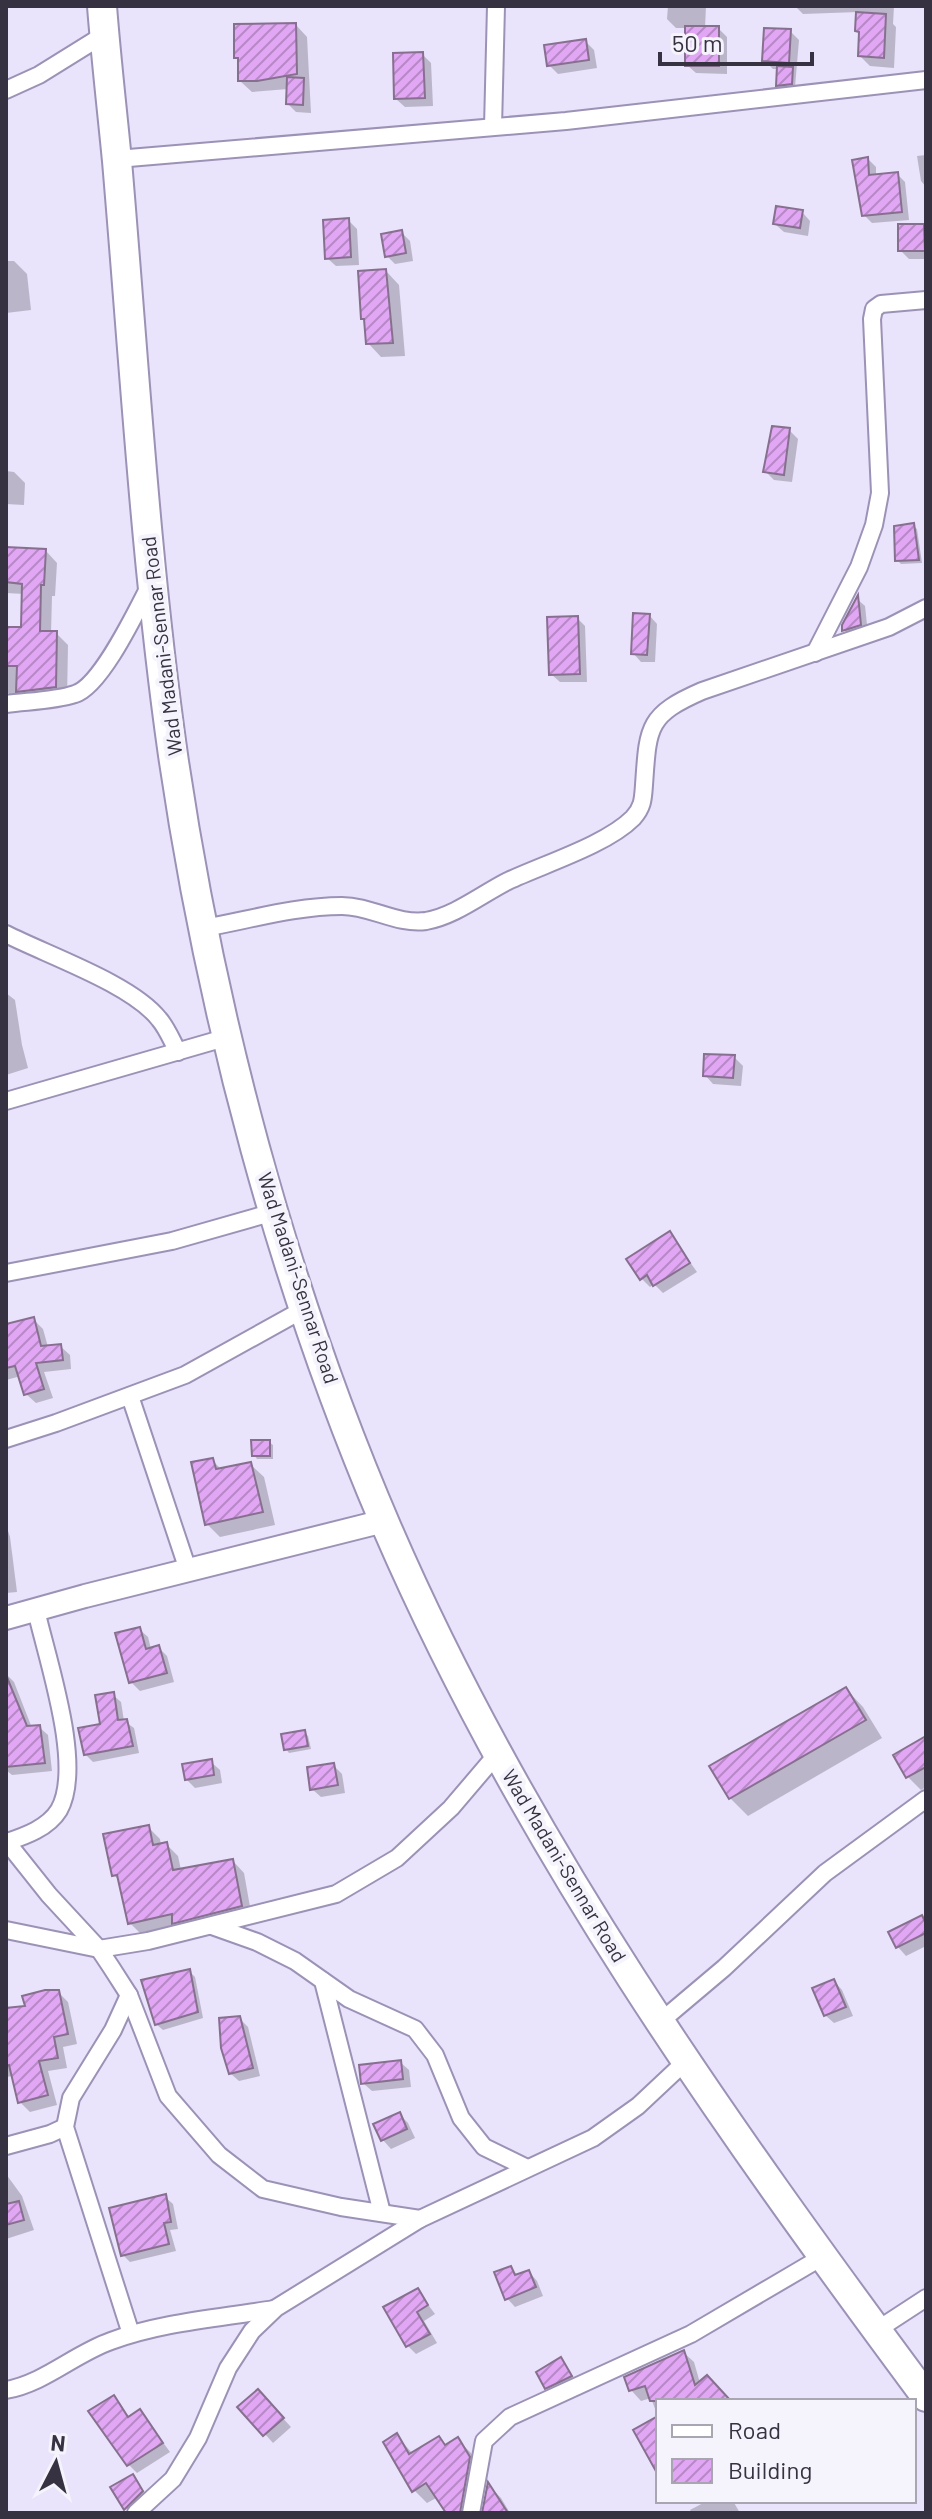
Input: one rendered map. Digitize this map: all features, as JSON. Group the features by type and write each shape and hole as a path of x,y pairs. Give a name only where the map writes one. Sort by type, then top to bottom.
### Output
{"highway":[{"name":"Wad Madani-Sennar Road","path":"102,6 153,580 174,756 204,928 228,1037 274,1212 304,1309 384,1521 441,1645 497,1754 589,1911 686,2061 822,2257 926,2397"}],"street":[{"path":"493,127 496,6"},
{"path":"6,90 39,75 105,34"},
{"path":"117,159 493,127 926,80"},
{"path":"815,653 859,567 874,525 880,493 874,309 881,304 926,300"},
{"path":"6,704 76,694 89,686 122,638 153,580"},
{"path":"204,928 309,909 345,906 407,921 427,921 450,913 506,882 614,833 632,818 643,804 648,739 657,717 672,704 889,627 926,608"},
{"path":"6,934 84,969 142,1003 160,1019 178,1052"},
{"path":"6,1101 228,1037"},
{"path":"6,1273 172,1241 274,1212"},
{"path":"6,1439 185,1375 304,1309"},
{"path":"130,1396 188,1570"},
{"path":"6,1618 384,1521"},
{"path":"36,1610 65,1735 69,1774 58,1811 34,1833 6,1842 99,1949 129,1995 168,2096 219,2155 263,2189 341,2207 420,2219"},
{"path":"6,1930 99,1949 148,1941 336,1894 397,1858 451,1808 497,1754"},
{"path":"660,2022 724,1968 825,1873 926,1799"},
{"path":"210,1926 257,1942 295,1961 349,1999 415,2029 435,2055 461,2118 484,2147 527,2168"},
{"path":"323,1981 382,2213"},
{"path":"129,1995 113,2030 71,2098 65,2127 131,2334"},
{"path":"136,2513 173,2479 198,2438 228,2368 252,2331 276,2308 420,2219 593,2138 638,2106 686,2061"},
{"path":"6,2146 65,2127"},
{"path":"471,2513 484,2441 510,2417 691,2334 822,2257"},
{"path":"877,2330 926,2298"},
{"path":"6,2390 48,2375 107,2342 131,2334 276,2308"},
{"path":"904,2313 926,2308"}],"building":[{"path":"856,12 886,14 884,58 858,56"},
{"path":"296,23 297,74 238,81 234,24"},
{"path":"685,26 719,26 719,66 685,66"},
{"path":"764,28 791,29 789,63 762,61"},
{"path":"586,39 589,60 547,66 544,45"},
{"path":"423,52 425,98 394,99 393,53"},
{"path":"777,66 793,67 792,84 776,86"},
{"path":"287,77 304,78 303,105 286,104"},
{"path":"868,157 869,175 898,172 902,212 862,216 852,160"},
{"path":"776,206 803,210 800,228 773,224"},
{"path":"349,218 351,257 325,259 323,220"},
{"path":"898,224 924,224 925,251 898,251"},
{"path":"402,230 406,253 385,257 381,234"},
{"path":"386,269 393,343 366,344 358,271"},
{"path":"772,426 790,428 784,475 763,472"},
{"path":"914,523 919,560 895,561 894,526"},
{"path":"6,547 46,549 40,631 57,631 56,687 16,692 17,666 6,666 6,627 21,627 22,584 6,582"},
{"path":"858,595 861,625 842,631 842,625"},
{"path":"633,613 650,614 647,655 631,654"},
{"path":"578,616 580,674 549,675 547,617"},
{"path":"704,1054 735,1055 733,1078 703,1076"},
{"path":"670,1231 690,1263 653,1286 647,1275 640,1280 626,1259"},
{"path":"34,1317 41,1346 61,1344 63,1360 36,1363 44,1389 24,1395 15,1366 6,1368 6,1324"},
{"path":"251,1440 270,1440 270,1456 252,1456"},
{"path":"213,1458 216,1469 251,1462 263,1512 205,1525 191,1462"},
{"path":"140,1627 146,1649 159,1645 167,1673 129,1683 115,1633"},
{"path":"6,1675 27,1726 40,1725 45,1763 6,1767"},
{"path":"846,1687 866,1720 729,1799 709,1766"},
{"path":"114,1692 118,1720 127,1719 133,1746 84,1755 78,1728 100,1724 95,1695"},
{"path":"305,1730 308,1746 284,1750 281,1734"},
{"path":"926,1736 926,1767 906,1778 893,1755"},
{"path":"212,1759 214,1775 185,1780 182,1764"},
{"path":"334,1763 338,1785 310,1790 307,1767"},
{"path":"149,1825 153,1845 167,1842 173,1870 233,1859 242,1906 172,1924 172,1914 128,1924 117,1875 112,1876 103,1834"},
{"path":"922,1915 926,1933 896,1948 888,1932"},
{"path":"190,1969 198,2012 155,2025 141,1980"},
{"path":"834,1979 846,2007 824,2016 812,1988"},
{"path":"59,1990 68,2034 54,2037 58,2058 39,2061 48,2095 18,2103 9,2065 6,2066 6,2008 25,2006 22,1996"},
{"path":"240,2016 253,2068 229,2074 221,2048 219,2018"},
{"path":"401,2060 403,2079 361,2084 359,2065"},
{"path":"400,2112 407,2129 381,2141 373,2124"},
{"path":"166,2194 171,2222 164,2223 169,2244 121,2256 109,2208"},
{"path":"19,2201 24,2220 6,2225 6,2204"},
{"path":"511,2266 515,2275 529,2270 536,2287 505,2300 494,2272"},
{"path":"418,2288 428,2305 417,2312 430,2334 406,2347 383,2307"},
{"path":"684,2350 695,2385 707,2375 729,2399 650,2401 645,2386 629,2391 624,2377"},
{"path":"561,2357 572,2376 545,2389 536,2372"},
{"path":"258,2389 284,2418 263,2436 237,2407"},
{"path":"114,2395 128,2417 140,2409 163,2443 127,2466 88,2411"},
{"path":"656,2417 656,2471 633,2430"},
{"path":"397,2433 409,2454 439,2436 445,2445 458,2437 470,2457 460,2513 446,2513 426,2483 412,2492 383,2442"},
{"path":"133,2474 143,2491 124,2510 110,2487"},
{"path":"488,2482 508,2513 482,2513"}]}
